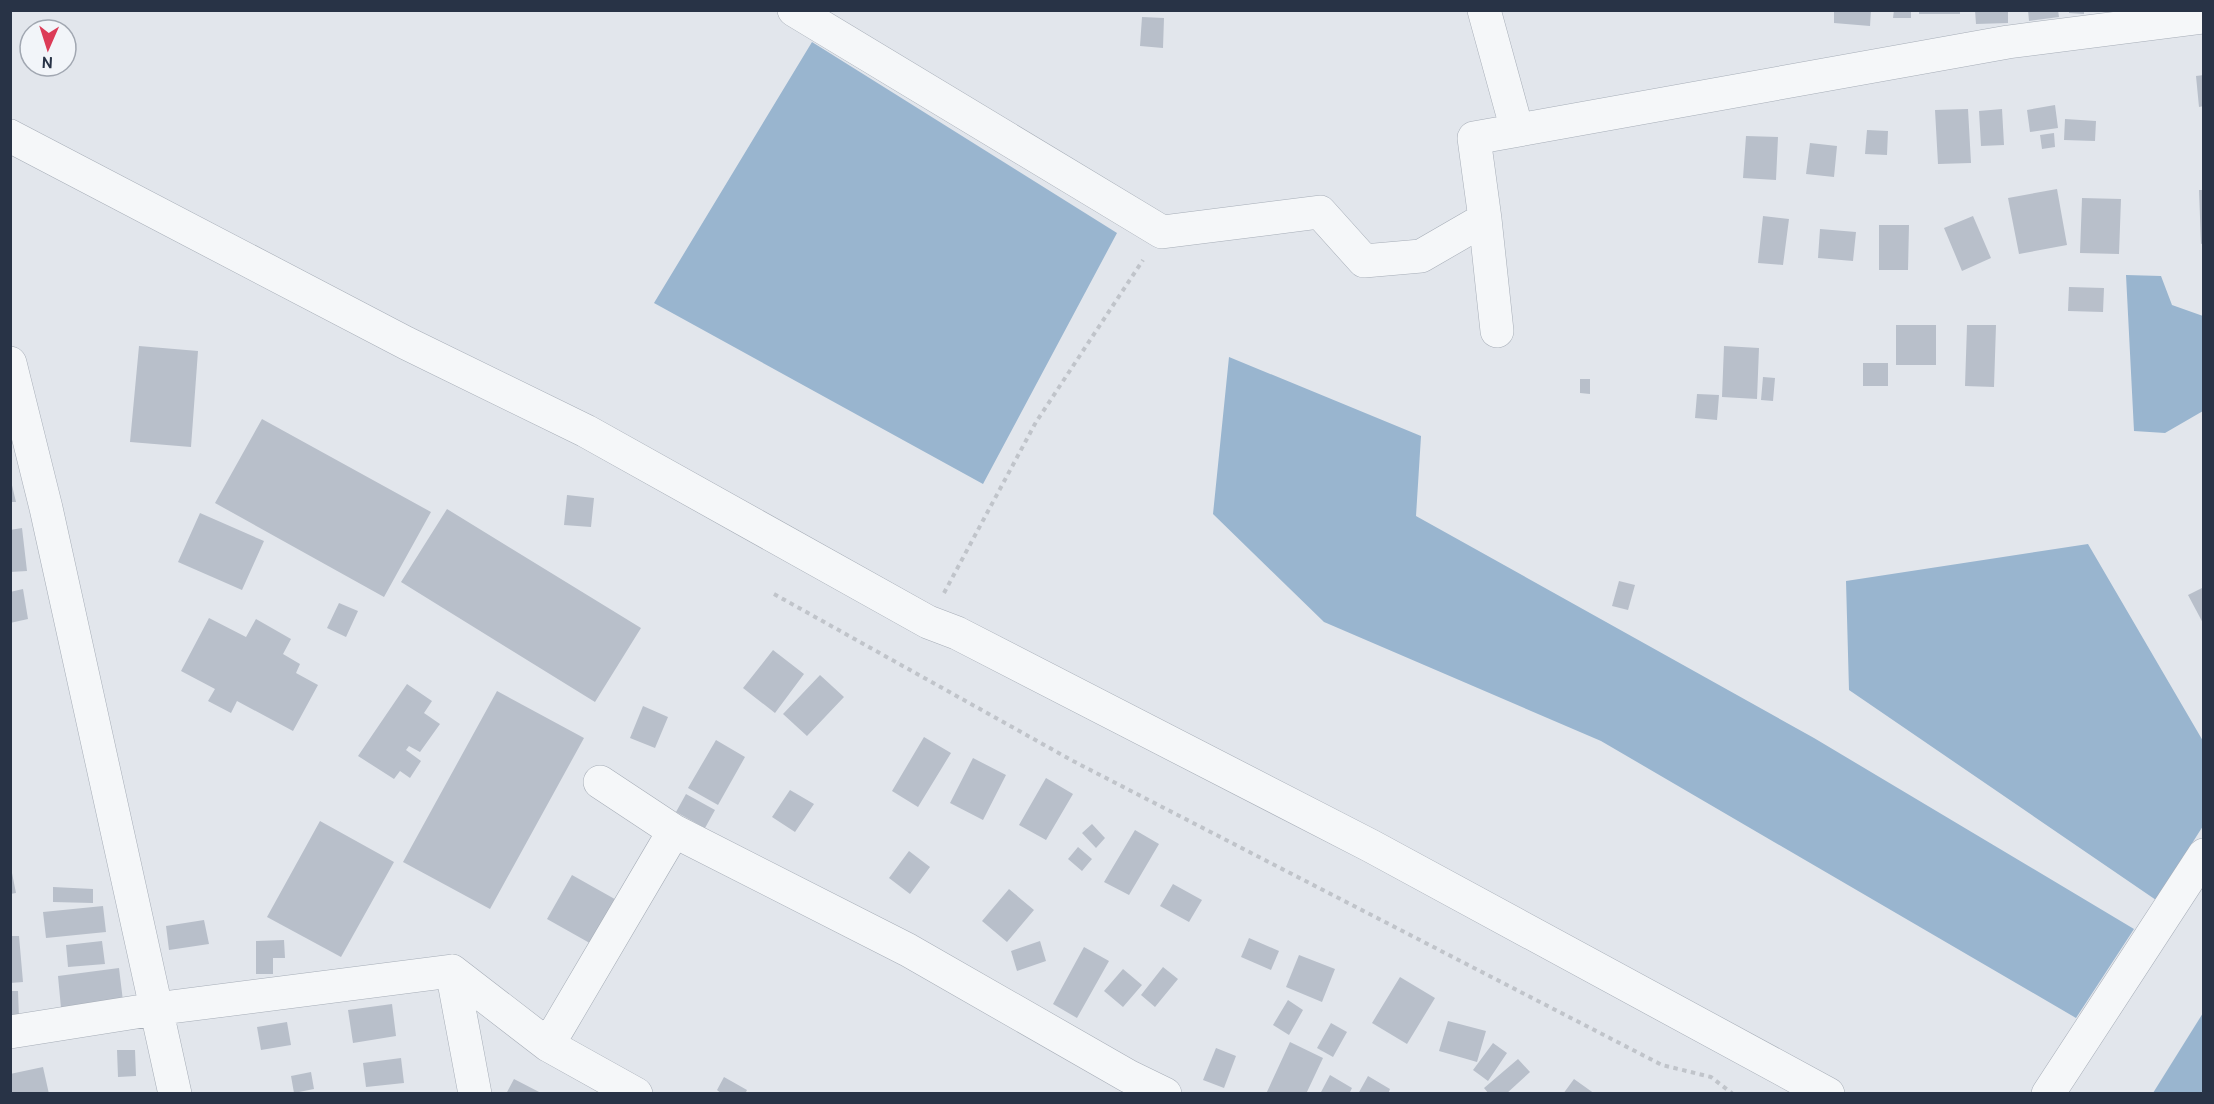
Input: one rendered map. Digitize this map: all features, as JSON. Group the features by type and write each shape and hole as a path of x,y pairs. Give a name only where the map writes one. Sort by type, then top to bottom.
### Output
{"street":[{"path":"794,10 1162,232 1320,212 1364,261 1421,256 1485,219"},
{"path":"1484,10 1517,130"},
{"path":"1497,331 1485,219 1473,138 2008,42 2204,17"},
{"path":"10,136 406,343 586,431 928,622 957,633 1371,846 1828,1094"},
{"path":"10,363 46,508 175,1094"},
{"path":"600,782 674,831 908,950 1128,1076 1165,1094"},
{"path":"548,1045 674,831"},
{"path":"2048,1094 2204,855"},
{"path":"452,971 475,1094"},
{"path":"10,1032 155,1009 452,971 548,1045 636,1094"}],"path":[{"path":"928,622 1036,422 1162,232"},
{"path":"774,594 1073,761 1662,1065 1711,1077 1733,1094"}],"water":[{"path":"812,42 1117,233 983,484 654,303"},
{"path":"2126,275 2161,276 2172,305 2203,316 2203,411 2165,433 2134,431"},
{"path":"1229,357 1421,436 1416,516 1814,738 2134,929 2076,1018 1601,741 1324,622 1213,514"},
{"path":"2088,544 2203,741 2203,826 2156,900 1849,690 1846,581"},
{"path":"2203,1013 2203,1093 2153,1093"}],"building":[{"path":"1834,10 1871,10 1870,26 1834,23"},
{"path":"1894,10 1911,10 1911,18 1893,18"},
{"path":"1919,10 1960,10 1960,14 1919,14"},
{"path":"1975,10 2008,10 2008,23 1976,24"},
{"path":"2028,10 2058,10 2059,17 2029,21"},
{"path":"2069,10 2084,10 2084,14 2069,13"},
{"path":"1142,17 1164,18 1163,48 1140,46"},
{"path":"2204,75 2204,106 2199,107 2196,76"},
{"path":"2055,105 2058,128 2030,132 2027,110"},
{"path":"1968,109 1971,163 1938,164 1935,110"},
{"path":"2002,109 2004,145 1981,146 1979,111"},
{"path":"2065,119 2096,121 2095,141 2064,140"},
{"path":"1867,130 1888,131 1887,155 1865,154"},
{"path":"2054,133 2055,147 2042,149 2040,135"},
{"path":"1746,136 1778,137 1776,180 1743,178"},
{"path":"1810,143 1837,146 1834,177 1806,174"},
{"path":"2057,189 2067,245 2019,254 2008,198"},
{"path":"2199,190 2204,190 2204,243 2201,244"},
{"path":"2082,198 2121,199 2119,254 2080,253"},
{"path":"1763,216 1789,219 1783,265 1758,263"},
{"path":"1973,216 1991,258 1962,271 1944,228"},
{"path":"1879,225 1909,225 1908,270 1879,270"},
{"path":"1820,229 1856,232 1853,261 1818,258"},
{"path":"2069,287 2104,288 2103,312 2068,311"},
{"path":"1896,325 1936,325 1936,365 1896,365"},
{"path":"1967,325 1996,325 1994,387 1965,386"},
{"path":"139,346 198,351 191,447 130,442"},
{"path":"1724,346 1759,348 1757,399 1722,397"},
{"path":"1863,363 1888,363 1888,386 1863,386"},
{"path":"1763,377 1775,378 1773,401 1761,400"},
{"path":"1580,379 1590,379 1590,394 1580,393"},
{"path":"1697,394 1719,395 1717,420 1695,418"},
{"path":"262,419 431,512 384,597 215,503"},
{"path":"10,477 16,502 10,502"},
{"path":"567,495 594,498 591,527 564,525"},
{"path":"447,509 641,628 595,702 401,582"},
{"path":"200,513 264,541 242,590 178,562"},
{"path":"22,528 27,571 10,572 10,530"},
{"path":"1619,581 1635,585 1628,610 1612,606"},
{"path":"2204,587 2204,625 2188,595"},
{"path":"23,589 28,619 10,623 10,592"},
{"path":"339,603 358,611 346,637 327,628"},
{"path":"209,618 246,637 256,619 291,639 283,654 300,664 296,673 318,685 293,731 237,701 231,713 208,701 215,689 181,671"},
{"path":"773,650 804,674 775,713 743,688"},
{"path":"820,675 844,697 807,736 783,714"},
{"path":"407,684 432,701 424,713 440,724 420,752 409,746 406,750 421,761 410,778 400,771 394,779 358,756"},
{"path":"497,691 584,738 490,909 403,862"},
{"path":"643,706 668,717 655,748 630,738"},
{"path":"924,737 951,753 918,807 892,791"},
{"path":"716,740 745,757 718,805 688,788"},
{"path":"973,758 1006,775 983,820 950,803"},
{"path":"1046,778 1073,794 1046,840 1019,825"},
{"path":"790,790 814,804 795,832 772,817"},
{"path":"686,794 715,810 705,828 676,812"},
{"path":"320,821 394,862 341,957 267,917"},
{"path":"1092,824 1105,838 1096,848 1082,833"},
{"path":"1135,830 1159,844 1129,895 1104,882"},
{"path":"1078,847 1092,859 1082,871 1068,859"},
{"path":"909,851 930,867 910,894 889,878"},
{"path":"10,863 16,893 10,894"},
{"path":"572,875 620,902 595,946 547,919"},
{"path":"1173,884 1202,900 1189,922 1160,906"},
{"path":"53,887 93,889 93,903 53,902"},
{"path":"1009,889 1034,910 1007,942 982,921"},
{"path":"103,906 106,932 46,938 43,912"},
{"path":"204,920 209,944 169,950 166,926"},
{"path":"10,936 19,936 23,982 10,983"},
{"path":"1249,938 1279,951 1271,970 1241,957"},
{"path":"284,940 285,958 273,958 273,974 256,974 256,941"},
{"path":"102,941 105,964 68,967 66,945"},
{"path":"1040,941 1046,961 1017,971 1011,951"},
{"path":"1084,947 1109,961 1077,1018 1053,1004"},
{"path":"1299,955 1335,969 1322,1002 1286,987"},
{"path":"1163,967 1178,979 1155,1007 1141,995"},
{"path":"119,968 123,1001 61,1008 58,976"},
{"path":"1123,969 1142,985 1123,1007 1104,991"},
{"path":"1400,977 1435,998 1407,1044 1372,1023"},
{"path":"10,991 18,991 19,1018 10,1019"},
{"path":"1288,1000 1303,1010 1289,1035 1273,1025"},
{"path":"392,1004 396,1036 353,1043 348,1010"},
{"path":"1448,1021 1486,1031 1477,1062 1439,1051"},
{"path":"287,1022 291,1045 261,1050 257,1027"},
{"path":"1331,1023 1347,1032 1333,1057 1317,1048"},
{"path":"1290,1042 1323,1058 1306,1094 1266,1094"},
{"path":"1493,1043 1507,1053 1488,1081 1473,1070"},
{"path":"1216,1048 1236,1056 1224,1088 1203,1080"},
{"path":"117,1050 135,1050 136,1076 118,1077"},
{"path":"401,1058 404,1083 366,1087 363,1063"},
{"path":"1518,1059 1530,1072 1506,1094 1489,1094 1484,1088"},
{"path":"43,1067 49,1094 10,1094 10,1074"},
{"path":"311,1072 314,1089 294,1093 291,1076"},
{"path":"1330,1075 1352,1088 1349,1094 1320,1094"},
{"path":"1368,1076 1390,1089 1388,1094 1358,1094"},
{"path":"724,1077 747,1090 745,1094 722,1094 717,1090"},
{"path":"514,1079 543,1094 506,1094"},
{"path":"1574,1079 1595,1094 1563,1094"}]}
